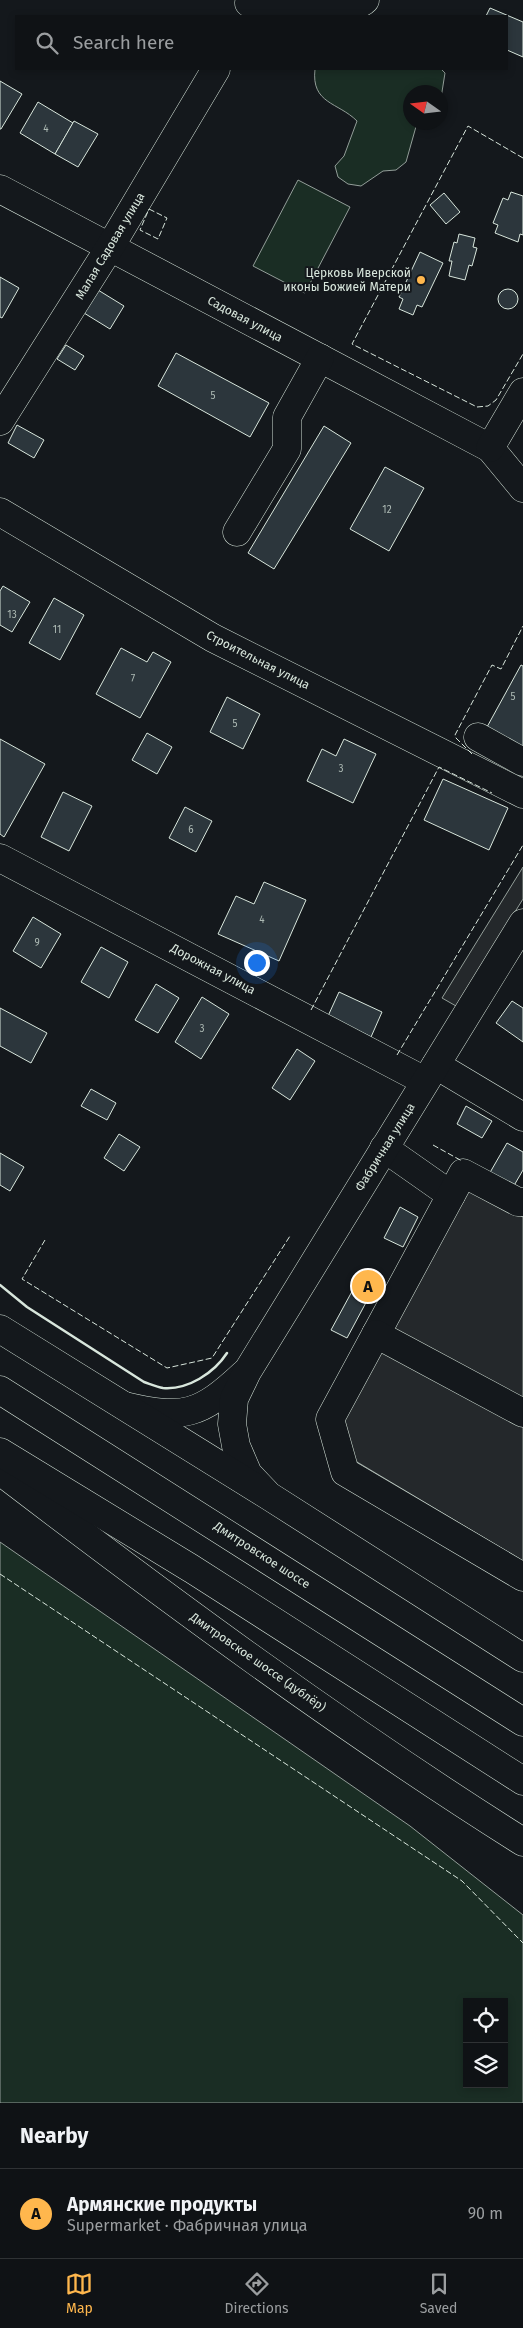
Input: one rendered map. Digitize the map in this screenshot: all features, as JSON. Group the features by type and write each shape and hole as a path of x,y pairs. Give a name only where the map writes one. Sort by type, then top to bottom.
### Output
{"main road":[{"path":"247,6 341,10 361,4 365,0"},
{"name":"Малая Садовая улица","path":"0,420 110,247 215,70"},
{"name":"Садовая улица","path":"0,189 490,448"},
{"path":"237,532 287,450 287,417 320,358"},
{"path":"523,392 490,448 523,488"},
{"name":"Строительная улица","path":"0,512 213,638 523,794"},
{"path":"478,737 523,762"},
{"name":"Дорожная улица","path":"0,858 430,1073 523,1116"},
{"name":"Фабричная улица","path":"269,1496 248,1474 236,1446 232,1424 234,1400 247,1372 523,923"},
{"path":"384,1148 451,1195"},
{"path":"523,1202 518,1202 463,1172 330,1419 345,1472 523,1577"},
{"path":"0,1329 269,1496 523,1658"},
{"path":"376,1334 523,1413"},
{"name":"Фабричная улица","path":"124,1406 159,1414 180,1413 202,1407 223,1393 247,1372"},
{"name":"Дмитровское шоссе","path":"0,1390 523,1722"},
{"path":"0,1452 192,1569 523,1781"},
{"name":"Дмитровское шоссе (дублёр)","path":"0,1471 153,1588 443,1791 523,1842"},
{"path":"443,1791 523,1859"}],"green space":[{"path":"315,70 442,70 445,73 443,85 403,85 403,130 415,130 406,162 396,170 383,171 361,186 348,184 338,177 335,166 344,156 357,121 327,101 317,89"},
{"path":"298,180 350,207 305,293 253,266"},
{"path":"0,1542 410,1826 523,1915 523,2103 0,2103"}],"shaded area":[{"path":"523,867 523,899 456,1006 442,998"},
{"path":"469,1188 523,1217 523,1561 327,1444"}],"building":[{"path":"490,8 506,15 486,15"},
{"path":"508,16 523,22 523,57 508,50"},
{"path":"0,81 22,94 1,129 0,129"},
{"path":"38,102 73,123 55,154 20,133"},
{"path":"74,121 98,134 78,167 55,154"},
{"path":"511,192 523,196 523,235 520,234 518,242 495,233 498,225 493,223 503,198 508,200"},
{"path":"444,193 460,212 446,224 430,205"},
{"path":"459,234 475,238 473,247 477,248 472,266 469,265 465,280 449,276 452,261 449,261 454,242 457,243"},
{"name":"Церковь Иверской иконы Божией Матери","path":"420,252 443,263 422,307 417,305 413,315 399,309 403,299 399,297"},
{"path":"0,277 19,288 2,318 0,317"},
{"path":"504,289 512,289 518,295 518,303 512,309 504,309 498,303 498,295"},
{"path":"98,290 124,306 110,329 84,313"},
{"path":"66,345 84,356 75,370 57,359"},
{"path":"176,353 269,403 250,437 158,386"},
{"path":"17,425 44,440 34,458 8,443"},
{"path":"324,426 351,443 274,569 248,553"},
{"path":"385,467 424,488 389,551 350,529"},
{"path":"3,586 30,602 12,632 0,625 0,591"},
{"path":"54,598 84,615 60,660 29,643"},
{"path":"121,648 147,662 153,652 171,662 140,718 96,694"},
{"path":"521,665 523,666 523,747 487,727"},
{"path":"227,697 260,714 243,749 210,732"},
{"path":"147,733 172,747 157,774 132,760"},
{"path":"0,739 45,764 4,837 0,834"},
{"path":"344,739 376,754 353,803 307,781 322,749 336,756"},
{"path":"443,779 508,808 489,850 424,820"},
{"path":"63,792 92,806 69,851 41,837"},
{"path":"185,807 212,821 196,852 169,838"},
{"path":"264,882 306,900 279,961 218,934 236,896 254,904"},
{"path":"33,917 61,934 41,968 13,951"},
{"path":"101,947 128,962 109,998 81,982"},
{"path":"156,984 179,998 158,1033 135,1020"},
{"path":"339,992 382,1012 371,1037 328,1016"},
{"path":"202,997 229,1014 201,1059 175,1042"},
{"path":"512,1001 523,1008 523,1042 496,1023"},
{"path":"0,1008 47,1033 31,1063 0,1046"},
{"path":"297,1049 315,1061 290,1100 272,1088"},
{"path":"91,1089 116,1103 107,1120 81,1106"},
{"path":"466,1106 492,1121 482,1138 457,1124"},
{"path":"119,1134 140,1147 124,1171 104,1158"},
{"path":"507,1143 523,1152 523,1170 512,1189 488,1176"},
{"path":"0,1153 24,1167 10,1191 0,1185"},
{"path":"400,1207 418,1217 403,1247 384,1238"},
{"path":"362,1273 377,1282 347,1338 331,1330"}],"fence":[{"path":"523,158 468,126 352,344 477,407 488,406 496,400 523,354"},
{"path":"149,209 167,218 158,239 140,230 149,209"},
{"path":"472,754 455,735 492,665 501,669 523,626"},
{"path":"311,1010 439,767 492,793"},
{"path":"397,1055 523,845"},
{"path":"433,1145 462,1161"},
{"path":"45,1240 22,1279 167,1368 212,1358 290,1236"},
{"path":"0,1574 462,1881 523,1943"}],"wall":[{"path":"0,1285 27,1307 144,1382 158,1387 172,1388 191,1383 208,1373 227,1353"}],"place":[{"name":"Церковь Иверской иконы Божией Матери","path":"421,280"},
{"name":"Армянские продукты","path":"368,1286"}]}
